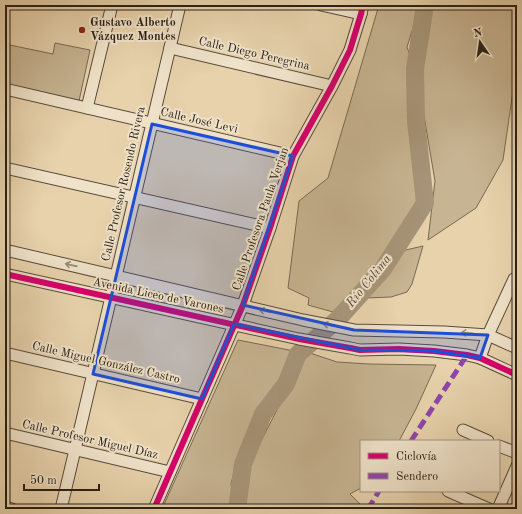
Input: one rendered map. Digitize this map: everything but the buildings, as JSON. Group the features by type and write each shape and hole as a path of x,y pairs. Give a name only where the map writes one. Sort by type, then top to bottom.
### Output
{"street":[{"path":"87,108 112,5"},
{"name":"Calle Profesor Rosendo Rivera","path":"61,509 180,5"},
{"path":"321,5 362,10"},
{"name":"Calle Profesora Paula Verjan","path":"154,509 243,305 293,156 350,50 362,10"},
{"name":"Calle Diego Peregrina","path":"170,48 332,86"},
{"name":"Calle José Levi","path":"5,89 293,156"},
{"path":"5,168 270,228"},
{"name":"Avenida Liceo de Varones","path":"5,250 303,320 354,330 444,332 488,335 517,348"},
{"name":"Avenida Liceo de Varones","path":"5,274 299,339 360,350 399,349 467,355 480,358 517,375"},
{"path":"480,358 488,335 515,280"},
{"name":"Calle Miguel González Castro","path":"5,353 202,399"},
{"path":"463,430 486,440"},
{"name":"Calle Profesor Miguel Díaz","path":"5,433 170,472"},
{"path":"500,446 517,454"},
{"path":"498,509 517,466"},
{"path":"450,492 489,509"},
{"path":"5,507 12,509"}],"highlighted area":[{"path":"152,124 293,156 243,305 354,330 488,335 480,358 434,351 360,350 234,324 202,399 93,374"}],"shaded area":[{"path":"379,5 417,5 419,9 407,47 411,58 407,84 419,198 382,259 333,312 308,305 309,298 288,288 299,201 328,178"},
{"path":"438,5 517,5 517,82 514,84 503,160 476,208 428,240 435,181 423,110 420,71 429,10"},
{"path":"55,43 90,50 79,101 5,84 5,44 53,54"},
{"path":"423,246 412,284 407,292 391,297 366,298 397,252"},
{"path":"238,340 294,351 286,376 262,403 240,449 231,484 234,501 231,509 162,509"},
{"path":"307,352 337,362 436,365 416,409 400,440 360,440 360,489 350,494 360,504 357,509 244,509 249,464"}],"waterway":[{"name":"Río Colima","path":"237,509 243,464 263,414 286,384 298,354 338,319 383,269 425,203 416,121 415,69 425,5"}],"marked path":[{"path":"412,440 467,355"},
{"path":"368,509 378,492"}],"cycle path":[{"path":"154,509 243,305 293,156 350,50 363,5"},
{"path":"5,274 299,339 360,350 399,349 467,355 480,358 517,375"}],"place":[{"name":"Gustavo Alberto Vázquez Montes","path":"82,30"}]}
